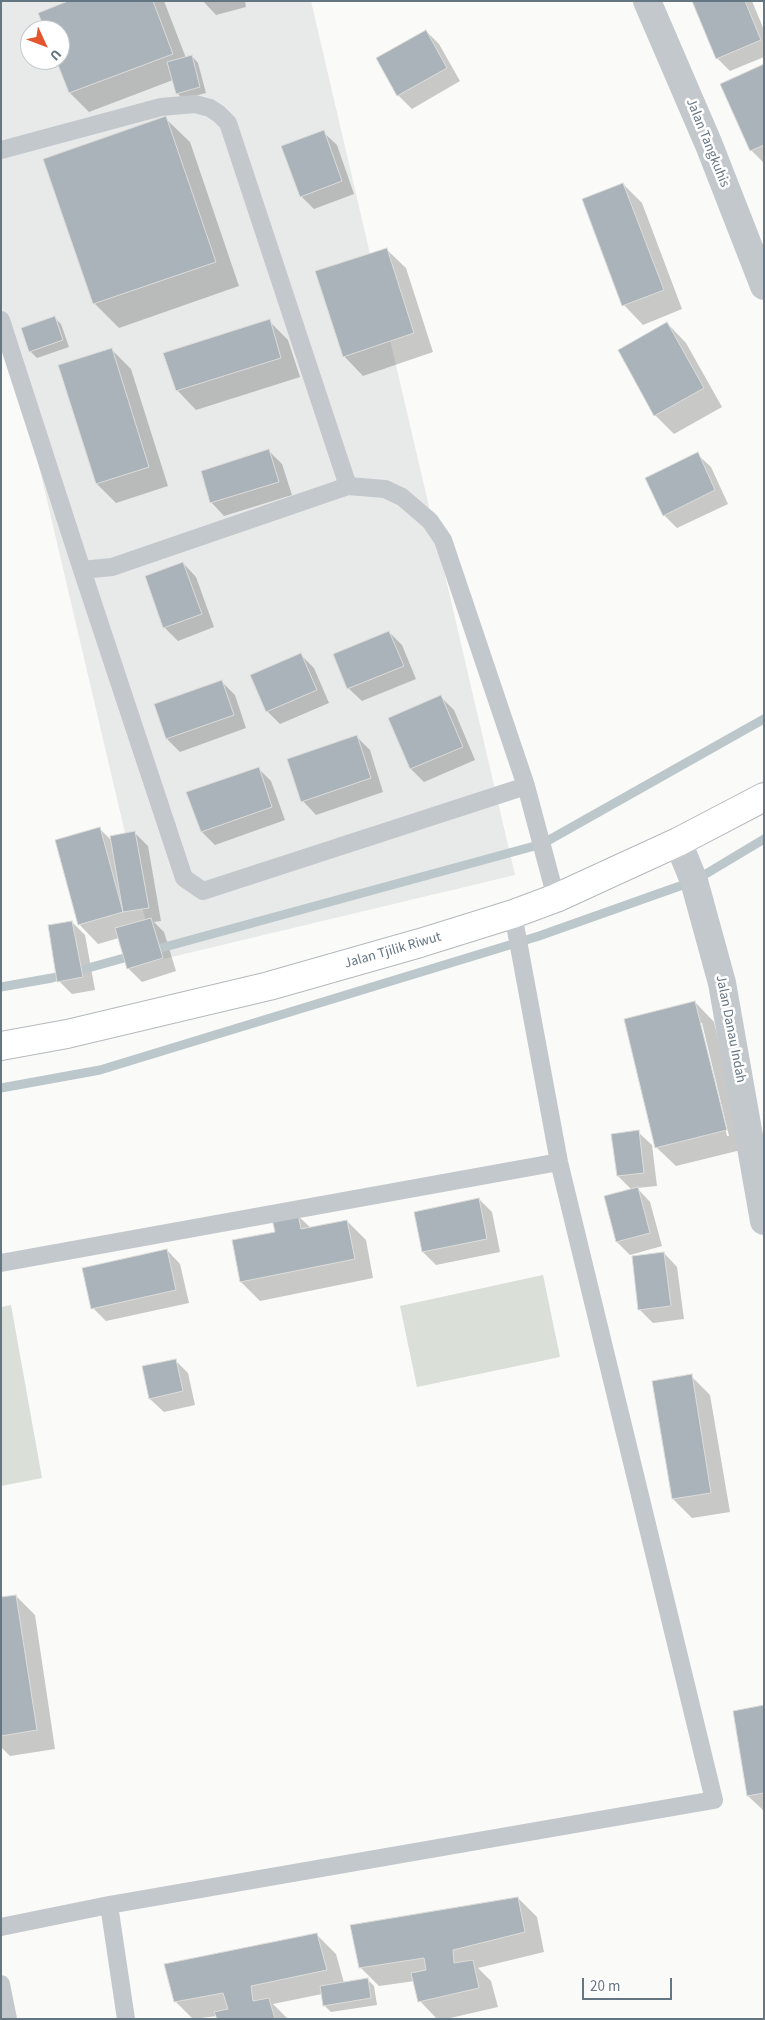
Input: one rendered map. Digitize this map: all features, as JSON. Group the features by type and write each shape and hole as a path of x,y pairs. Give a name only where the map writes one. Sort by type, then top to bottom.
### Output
{"highway":[{"name":"Jalan Tjilik Riwut","path":"1,1046 67,1034 269,986 513,914 556,898 678,842 764,797"}],"street":[{"name":"Jalan Tangkuhis","path":"648,1 709,145 764,286"},
{"name":"Jalan Danau Indah","path":"678,842 694,881 722,983 764,1221"}],"lane":[{"path":"1,150 160,107 195,104 210,108 219,114 228,123 234,137 348,486"},
{"path":"1,320 184,878 203,891 526,786"},
{"path":"82,570 112,568 348,486 384,489 402,497 430,521 443,540 526,786 556,898"},
{"path":"1,1927 109,1905 714,1800 559,1162 513,914"},
{"path":"1,1263 559,1162"},
{"path":"109,1905 126,2019"},
{"path":"1,1984 8,2019"}],"shaded area":[{"path":"1,1 311,1 515,875 155,961 1,304"},
{"path":"543,1275 560,1357 417,1387 400,1306"},
{"path":"11,1305 42,1478 1,1486 1,1307"}],"building":[{"path":"68,1 153,1 173,54 69,93 60,70 70,70 70,20 41,20 38,13"},
{"path":"692,1 745,1 761,40 716,59"},
{"path":"426,30 447,68 397,96 376,58"},
{"path":"192,55 200,87 176,94 167,62"},
{"path":"764,64 764,145 750,151 720,84"},
{"path":"166,116 216,262 93,304 43,159"},
{"path":"324,130 342,181 300,197 281,146"},
{"path":"623,183 664,290 622,306 582,199"},
{"path":"387,248 414,333 343,357 315,271"},
{"path":"55,316 63,340 29,352 21,328"},
{"path":"270,319 281,358 176,391 163,353"},
{"path":"667,322 704,388 654,416 618,350"},
{"path":"112,348 149,467 96,484 58,365"},
{"path":"269,449 279,482 210,503 201,471"},
{"path":"698,452 715,490 663,516 645,478"},
{"path":"183,562 202,614 163,628 145,576"},
{"path":"389,631 404,666 347,689 333,654"},
{"path":"301,653 317,690 266,712 250,675"},
{"path":"222,680 234,715 166,739 154,704"},
{"path":"441,695 463,747 410,769 388,718"},
{"path":"357,735 371,778 301,802 287,759"},
{"path":"259,767 272,807 201,832 186,792"},
{"path":"100,827 123,912 78,925 55,840"},
{"path":"135,831 149,908 123,912 110,836"},
{"path":"151,918 163,958 127,969 115,928"},
{"path":"72,921 83,977 57,982 48,925"},
{"path":"695,1001 727,1130 655,1148 624,1019"},
{"path":"639,1130 644,1173 617,1176 611,1134"},
{"path":"638,1187 650,1233 616,1242 604,1196"},
{"path":"479,1198 487,1239 422,1252 414,1212"},
{"path":"298,1214 301,1229 347,1220 355,1259 240,1282 232,1240 275,1232 272,1219"},
{"path":"167,1249 176,1290 91,1309 82,1268"},
{"path":"664,1252 671,1306 638,1310 632,1256"},
{"path":"176,1359 183,1391 149,1399 142,1366"},
{"path":"692,1374 711,1493 672,1499 652,1381"},
{"path":"16,1595 37,1730 1,1736 1,1597"},
{"path":"764,1705 764,1793 747,1796 733,1711"},
{"path":"518,1897 525,1932 453,1950 454,1963 473,1960 479,1988 418,2002 411,1973 426,1970 424,1958 359,1968 350,1925"},
{"path":"317,1933 327,1970 251,1986 253,2001 269,1998 275,2019 217,2019 214,2012 228,2009 223,1993 174,2002 164,1964"},
{"path":"368,1978 371,1998 323,2006 320,1986"}],"waterway":[{"path":"150,951 542,844 764,719"},
{"path":"1,1088 100,1070 539,936 694,881 764,839"},
{"path":"1,987 52,978 135,955"}]}
